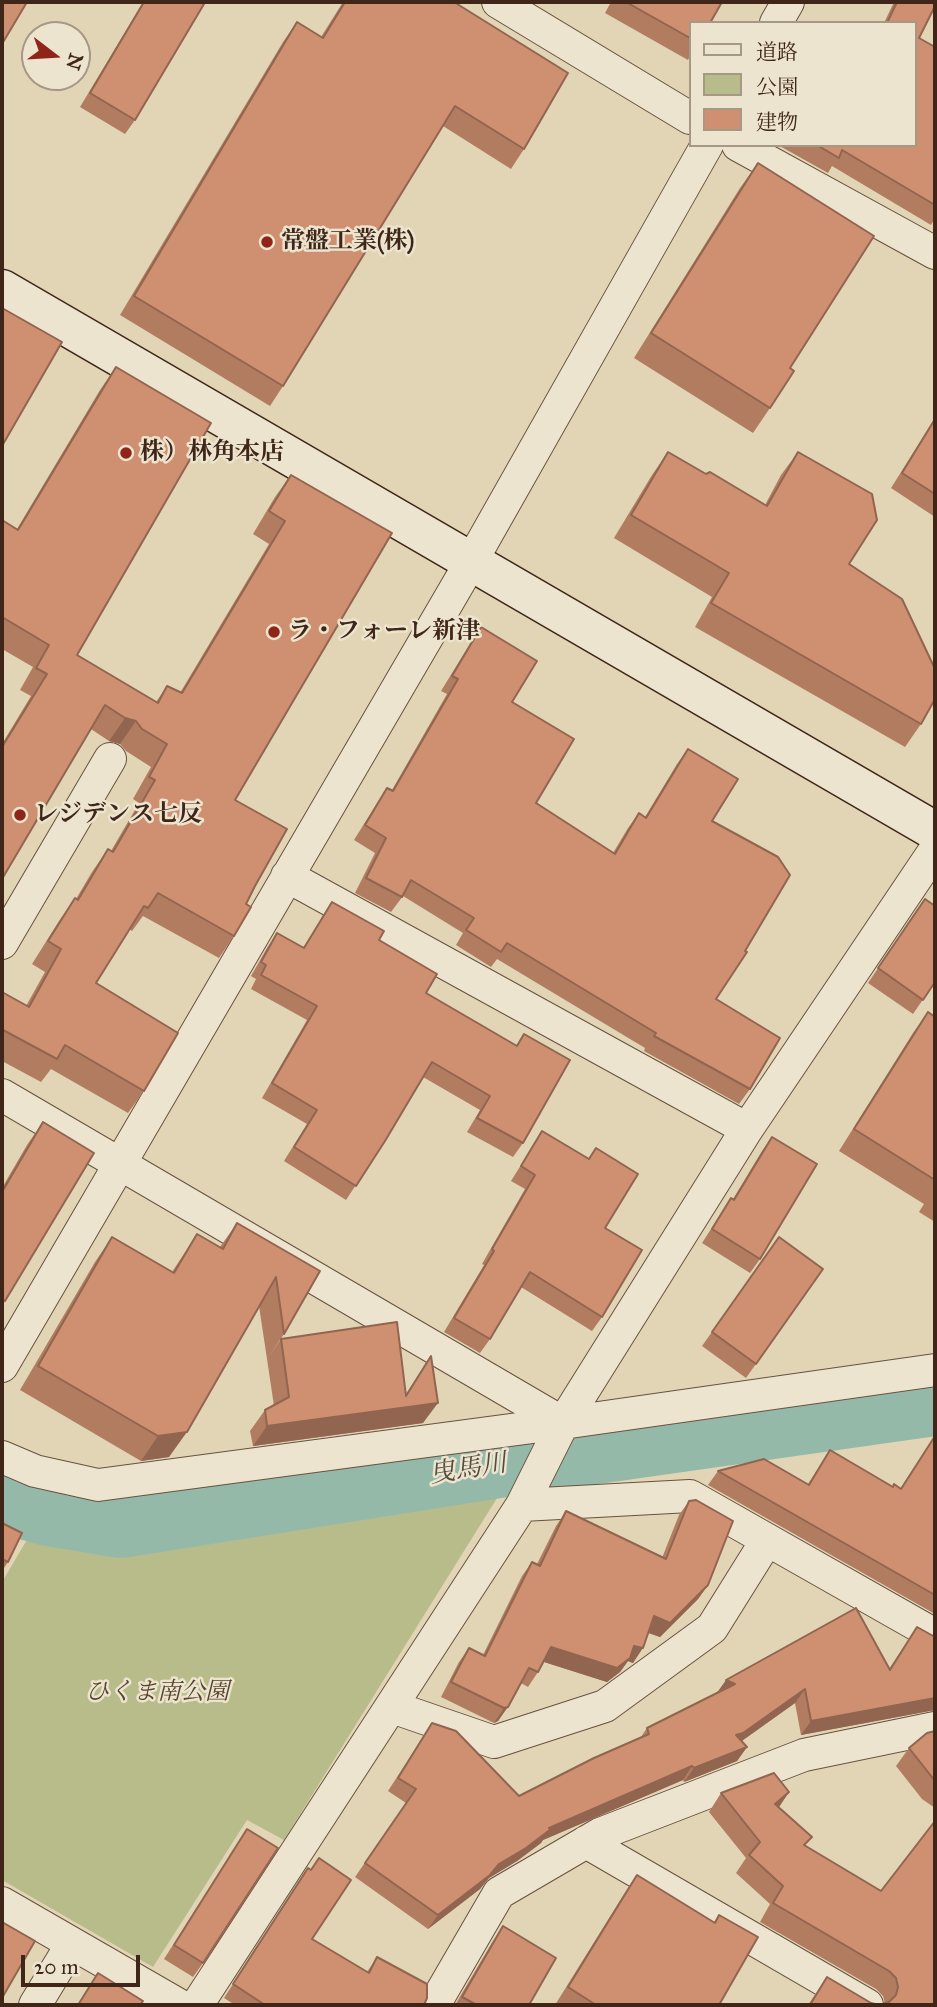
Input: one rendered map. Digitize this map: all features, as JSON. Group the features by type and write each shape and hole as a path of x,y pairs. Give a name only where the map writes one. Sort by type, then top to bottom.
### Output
{"street":[{"path":"498,2 688,117"},
{"path":"777,21 788,2"},
{"path":"2,1366 471,562 706,147"},
{"path":"742,147 935,253"},
{"path":"2,289 935,831"},
{"path":"2,943 110,759"},
{"path":"197,2005 392,1707 528,1492 559,1431 747,1129 935,850"},
{"path":"287,876 747,1129"},
{"path":"2,1096 120,1164 559,1431"},
{"path":"2,1457 35,1471 98,1485 559,1431 935,1370"},
{"path":"528,1492 691,1496 935,1635"},
{"path":"392,1707 494,1742 605,1706 712,1628 768,1540"},
{"path":"434,2005 499,1893 600,1834 804,1755 935,1728"},
{"path":"586,1842 867,2005"},
{"path":"2,1903 179,2005"},
{"path":"35,2005 72,1944"}],"green space":[{"name":"ひくま南公園","path":"512,1474 284,1840 247,1820 153,1967 2,1880 2,1582 28,1538 83,1548"}],"building":[{"path":"2,2 27,2 2,44"},
{"path":"144,2 204,4 135,120 90,93"},
{"name":"常盤工業(株)","path":"345,2 454,2 568,73 524,149 455,106 283,386 134,296 297,22 323,38"},
{"path":"626,2 722,2 711,21 688,21 688,37"},
{"path":"897,2 935,2 919,38 935,47 935,205 842,150 839,158 820,147 916,147 916,21 888,21"},
{"path":"758,163 874,236 790,368 794,371 770,408 651,333"},
{"path":"2,308 62,342 2,446"},
{"path":"116,367 211,423 77,655 158,703 167,686 182,693 285,521 269,511 291,475 392,533 235,800 287,829 246,904 251,907 234,936 158,893 148,908 144,906 96,983 178,1033 144,1091 65,1045 57,1059 3,1030 2,1033 2,992 29,1007 61,949 48,941 75,898 78,900 108,849 113,852 155,780 149,777 167,744 142,729 136,721 125,718 105,705 2,879 2,747 47,674 36,668 49,645 2,617 2,520 18,530"},
{"path":"935,419 935,494 902,473"},
{"path":"668,452 706,474 710,472 767,506 798,452 872,494 877,520 849,564 902,599 935,669 935,699 921,724 711,603 729,573 631,515"},
{"path":"481,627 537,661 512,702 574,739 536,803 615,854 639,813 646,818 688,749 738,779 712,821 778,857 790,875 745,951 747,952 716,999 780,1038 750,1089 654,1036 656,1033 507,943 501,952 466,930 474,918 411,880 402,897 366,878 386,838 365,825 387,788 393,791 458,679 452,676"},
{"path":"925,899 935,906 935,982 923,1000 878,968"},
{"path":"332,902 384,931 379,940 437,974 426,993 517,1046 524,1034 570,1060 523,1143 477,1118 490,1096 432,1062 356,1186 294,1147 317,1110 272,1083 317,1006 261,975 266,965 261,962 277,933 304,948"},
{"path":"928,1012 935,1017 935,1180 854,1129"},
{"path":"43,1122 94,1153 5,1301 2,1299 2,1192"},
{"path":"542,1131 589,1159 596,1148 638,1174 605,1228 642,1250 602,1317 530,1272 490,1339 454,1318 535,1175 521,1166"},
{"path":"772,1137 817,1164 760,1259 712,1229 731,1198 734,1200"},
{"path":"237,1223 320,1271 284,1334 276,1277 187,1432 158,1436 38,1366 112,1237 174,1273 197,1234 223,1249"},
{"path":"779,1237 823,1269 756,1364 712,1332"},
{"path":"397,1322 406,1396 431,1356 438,1403 267,1426 265,1410 289,1397 281,1339"},
{"path":"935,1436 935,1595 718,1471 764,1459 809,1485 830,1450 901,1489"},
{"path":"696,1500 733,1521 708,1585 670,1623 654,1616 643,1648 634,1646 630,1658 617,1668 551,1647 538,1672 529,1668 508,1707 504,1708 451,1682 469,1648 485,1656 532,1562 540,1566 566,1511 666,1559 689,1501"},
{"path":"2,1523 22,1533 8,1562 2,1559"},
{"path":"856,1608 890,1670 917,1627 935,1637 935,1698 811,1721 805,1689 743,1733 736,1735 747,1747 694,1768 692,1766 549,1828 551,1829 526,1848 499,1864 490,1875 438,1915 365,1863 416,1789 398,1778 432,1723 456,1731 519,1796 649,1734 647,1728 735,1684 726,1680"},
{"path":"935,1731 935,1781 909,1748 927,1733"},
{"path":"774,1773 789,1792 775,1804 812,1837 804,1845 881,1891 935,1821 935,2005 879,2005 889,2002 896,1995 896,1978 889,1971 773,1903 783,1886 749,1855 760,1842 721,1793"},
{"path":"247,1829 278,1848 203,1963 174,1945"},
{"path":"319,1858 351,1880 312,1939 369,1973 377,1957 427,1984 424,2005 265,2005 233,1984 308,1868 311,1870"},
{"path":"637,1875 715,1923 719,1915 758,1937 719,2005 596,2005 568,1987"},
{"path":"2,1922 35,1941 2,1998"},
{"path":"503,1926 556,1958 529,2005 477,2005 462,1997"},
{"path":"98,1973 143,2001 140,2005 78,2005"},
{"path":"827,1977 879,2005 810,2005"}],"waterway":[{"name":"曳馬川","path":"2,1497 49,1510 121,1522 512,1460 935,1400"}],"place":[{"name":"常盤工業(株)","path":"267,242"},
{"name":"株）林角本店","path":"126,453"},
{"name":"ラ・フォーレ新津","path":"274,632"},
{"name":"レジデンス七反","path":"20,815"}]}
